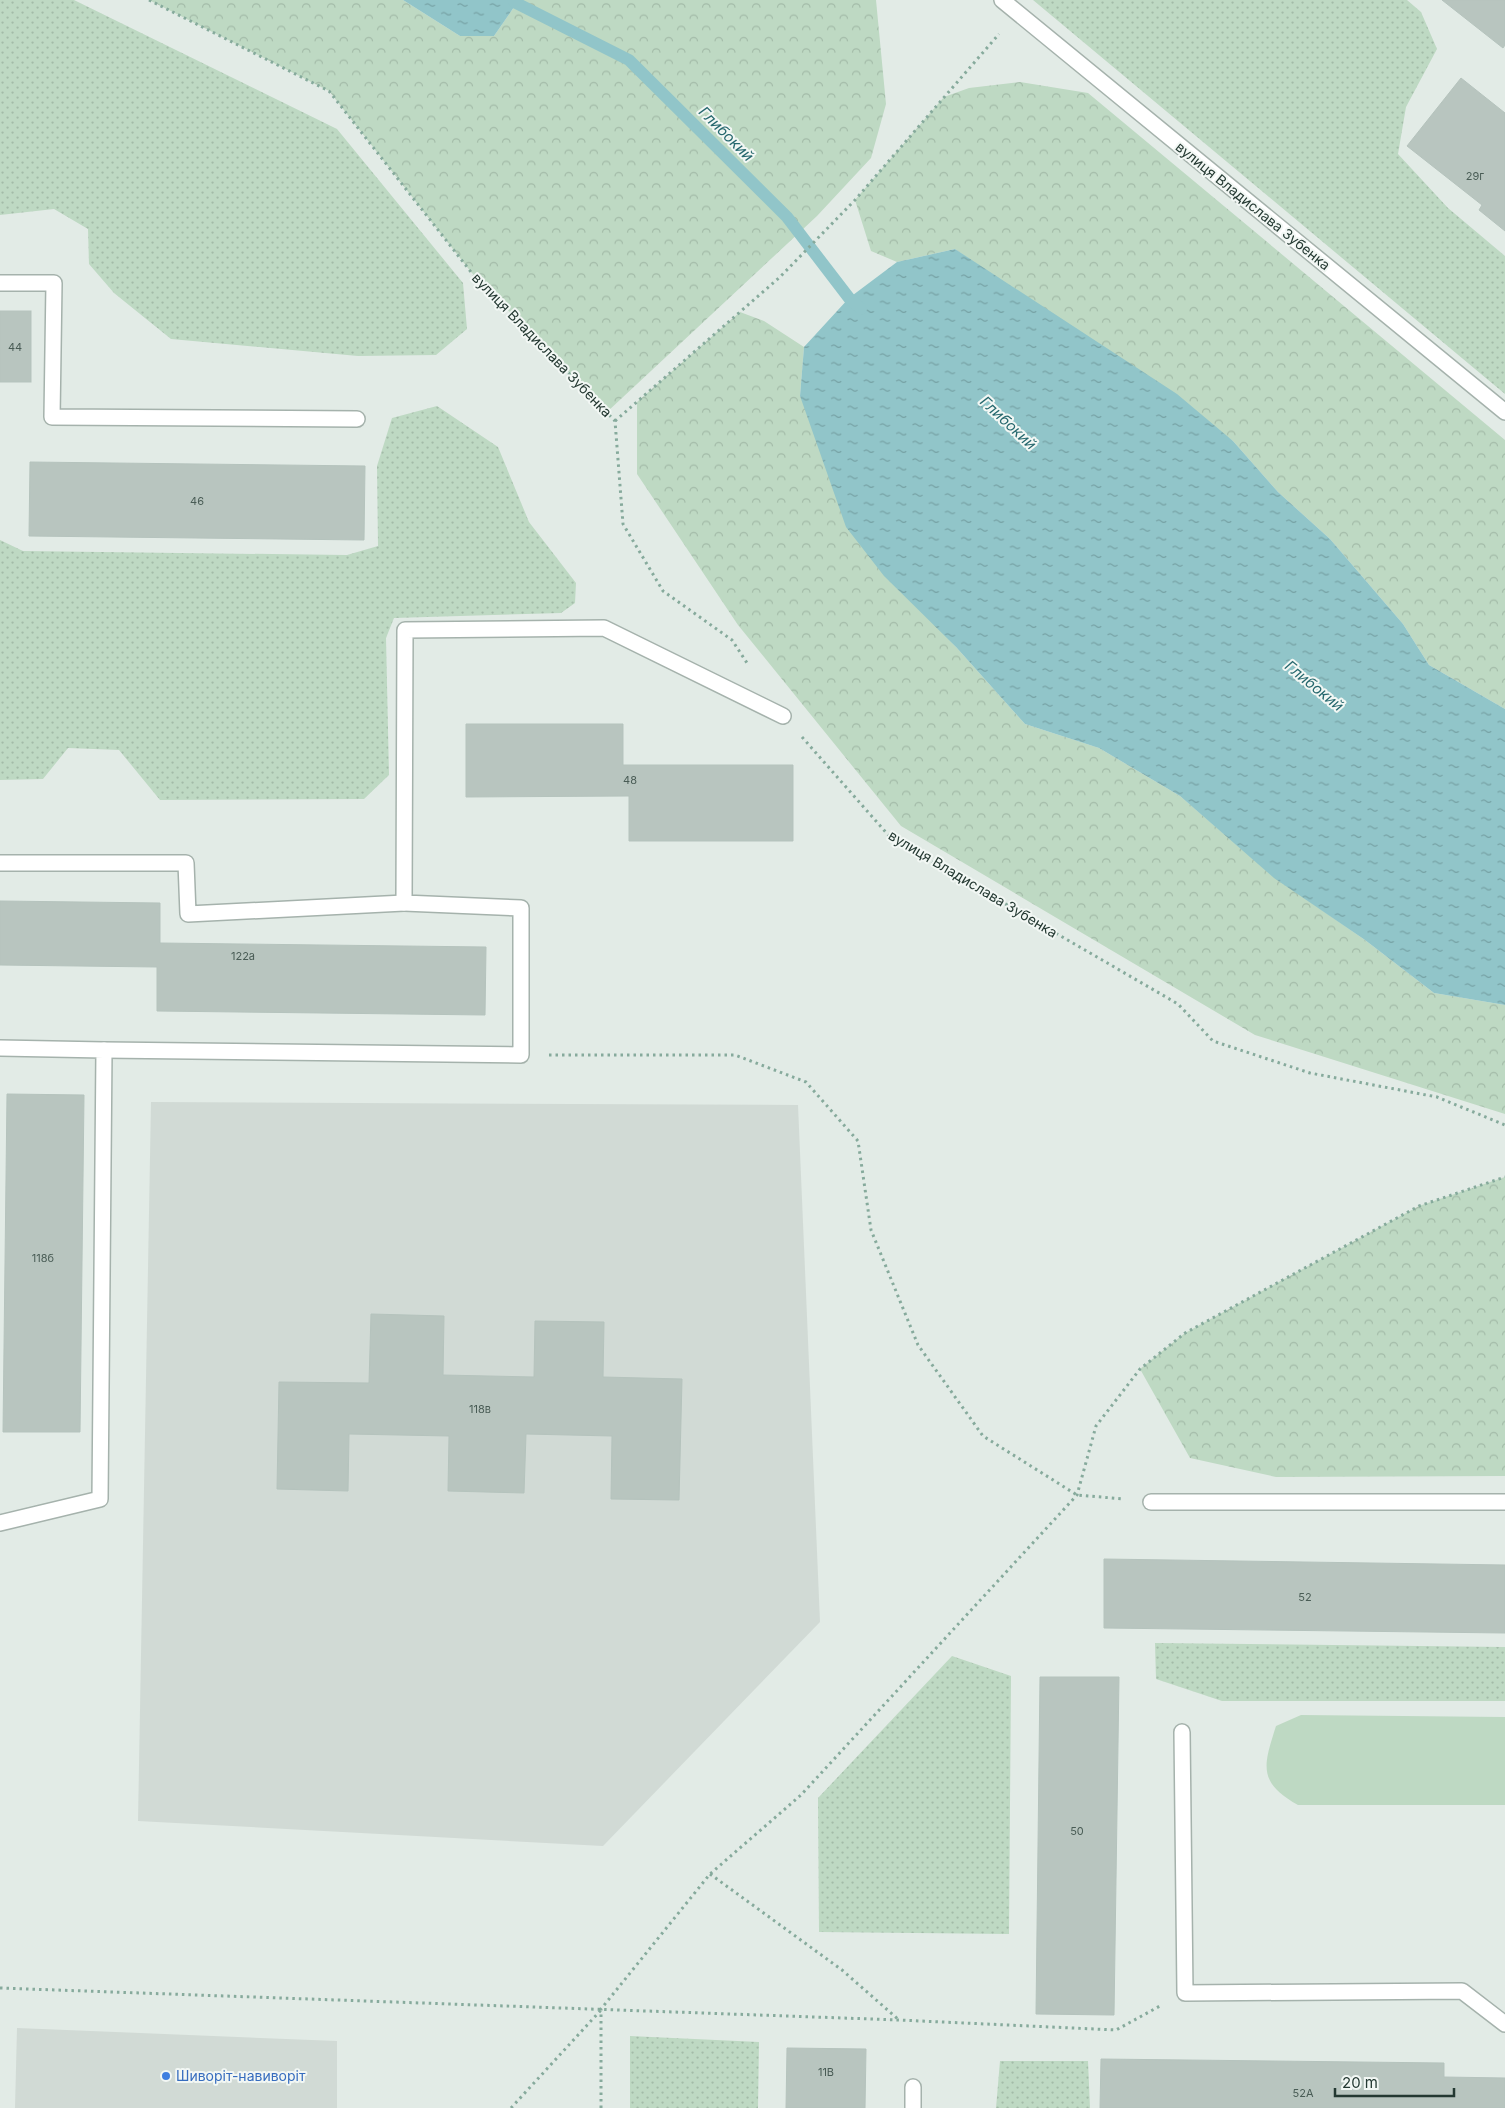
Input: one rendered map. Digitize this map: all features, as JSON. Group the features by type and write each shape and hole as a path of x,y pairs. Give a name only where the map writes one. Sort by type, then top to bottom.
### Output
{"street":[{"name":"вулиця Владислава Зубенка","path":"1002,0 1505,412"},
{"path":"0,283 54,283 52,417 357,419"},
{"path":"404,903 405,630 604,628 783,716"},
{"path":"0,863 186,863 188,914 404,903 521,908 521,1055 0,1048"},
{"path":"0,1522 100,1498 104,1050"},
{"path":"1151,1502 1505,1502"},
{"path":"1182,1732 1185,1993 1462,1991 1505,2024"},
{"path":"913,2087 913,2108"}],"path":[{"name":"вулиця Владислава Зубенка","path":"149,0 329,91 471,272 615,421 623,524 663,590 732,640 752,671"},
{"path":"615,421 780,277 855,200 1017,13"},
{"name":"вулиця Владислава Зубенка","path":"783,716 890,837 1178,1004 1213,1040 1310,1073 1437,1097 1505,1125"},
{"path":"521,1055 734,1055 806,1082 858,1141 871,1230 918,1345 983,1436 1077,1494 1151,1502"},
{"path":"511,2108 601,2010 710,1874 801,1795 1077,1494 1096,1426 1140,1369 1185,1334 1419,1206 1505,1177"},
{"path":"710,1874 842,1970 899,2020"},
{"path":"0,1988 899,2020 1116,2030 1185,1993"},
{"path":"601,2010 601,2108"}],"shaded area":[{"path":"151,1102 798,1105 820,1622 603,1846 138,1821"},
{"path":"17,2028 337,2041 337,2108 15,2108"}],"green space":[{"path":"0,0 74,0 337,129 463,283 467,329 436,355 358,356 171,339 114,293 89,264 88,229 54,209 0,215"},
{"path":"149,0 403,0 460,36 494,36 519,0 876,0 886,104 871,158 817,216 607,412 471,272 329,91"},
{"path":"1033,0 1407,0 1421,12 1437,49 1406,107 1398,154 1448,208 1505,256 1505,394"},
{"path":"1020,82 1088,93 1505,440 1505,709 1429,665 1403,624 1330,539 1278,492 1233,441 955,249 897,262 871,251 855,200 944,97 969,88"},
{"path":"740,312 764,321 804,347 800,396 919,608 1025,724 1099,748 1180,796 1274,877 1365,940 1434,993 1505,1005 1505,1114 1255,1035 901,826 738,625 637,474 637,402"},
{"path":"437,406 498,447 529,522 576,583 575,603 561,613 394,618 386,638 389,775 364,799 160,800 119,750 68,748 43,779 0,780 0,540 23,551 347,555 378,546 377,466 392,418"},
{"path":"1505,1177 1505,1476 1276,1477 1190,1458 1140,1369 1185,1333 1419,1206"},
{"path":"1155,1643 1505,1647 1505,1701 1222,1701 1156,1679"},
{"path":"952,1656 1011,1676 1009,1934 819,1932 818,1798"},
{"path":"1301,1715 1505,1717 1505,1805 1298,1805 1285,1797 1270,1781 1267,1763 1268,1752 1276,1726"},
{"path":"630,2036 759,2042 758,2108 630,2108"},
{"path":"1000,2061 1088,2061 1090,2108 996,2108"}],"water":[{"path":"403,0 519,0 494,36 460,36"},
{"path":"955,249 1177,394 1233,441 1278,492 1330,539 1403,624 1429,665 1505,709 1505,1005 1434,993 1365,940 1274,878 1180,796 1099,748 1025,724 956,647 884,576 846,527 800,396 804,347 849,298 897,262"}],"building":[{"path":"1442,0 1505,0 1505,45 1503,48"},
{"path":"1461,78 1505,113 1505,231 1479,210 1482,205 1407,146"},
{"path":"0,311 31,311 31,382 0,382"},
{"path":"30,462 365,466 364,540 29,536"},
{"path":"466,724 623,724 623,765 793,765 793,841 629,841 629,796 466,797"},
{"path":"0,901 160,903 160,943 486,947 485,1015 157,1011 157,967 0,965"},
{"path":"7,1094 84,1095 80,1432 3,1432"},
{"path":"371,1314 444,1316 443,1375 534,1377 535,1321 604,1322 603,1377 682,1379 679,1500 611,1499 612,1436 526,1434 524,1493 448,1491 449,1436 349,1434 348,1491 277,1489 279,1382 369,1383"},
{"path":"1104,1559 1505,1565 1505,1633 1104,1628"},
{"path":"1040,1677 1119,1677 1114,2015 1036,2014"},
{"path":"787,2048 866,2049 865,2108 786,2108"},
{"path":"1101,2059 1444,2063 1444,2077 1505,2078 1505,2108 1100,2108"}],"waterway":[{"name":"Глибокий","path":"513,0 629,60 787,217 849,298 861,309"}],"place":[{"name":"Шиворіт-навиворіт","path":"166,2076"}]}
